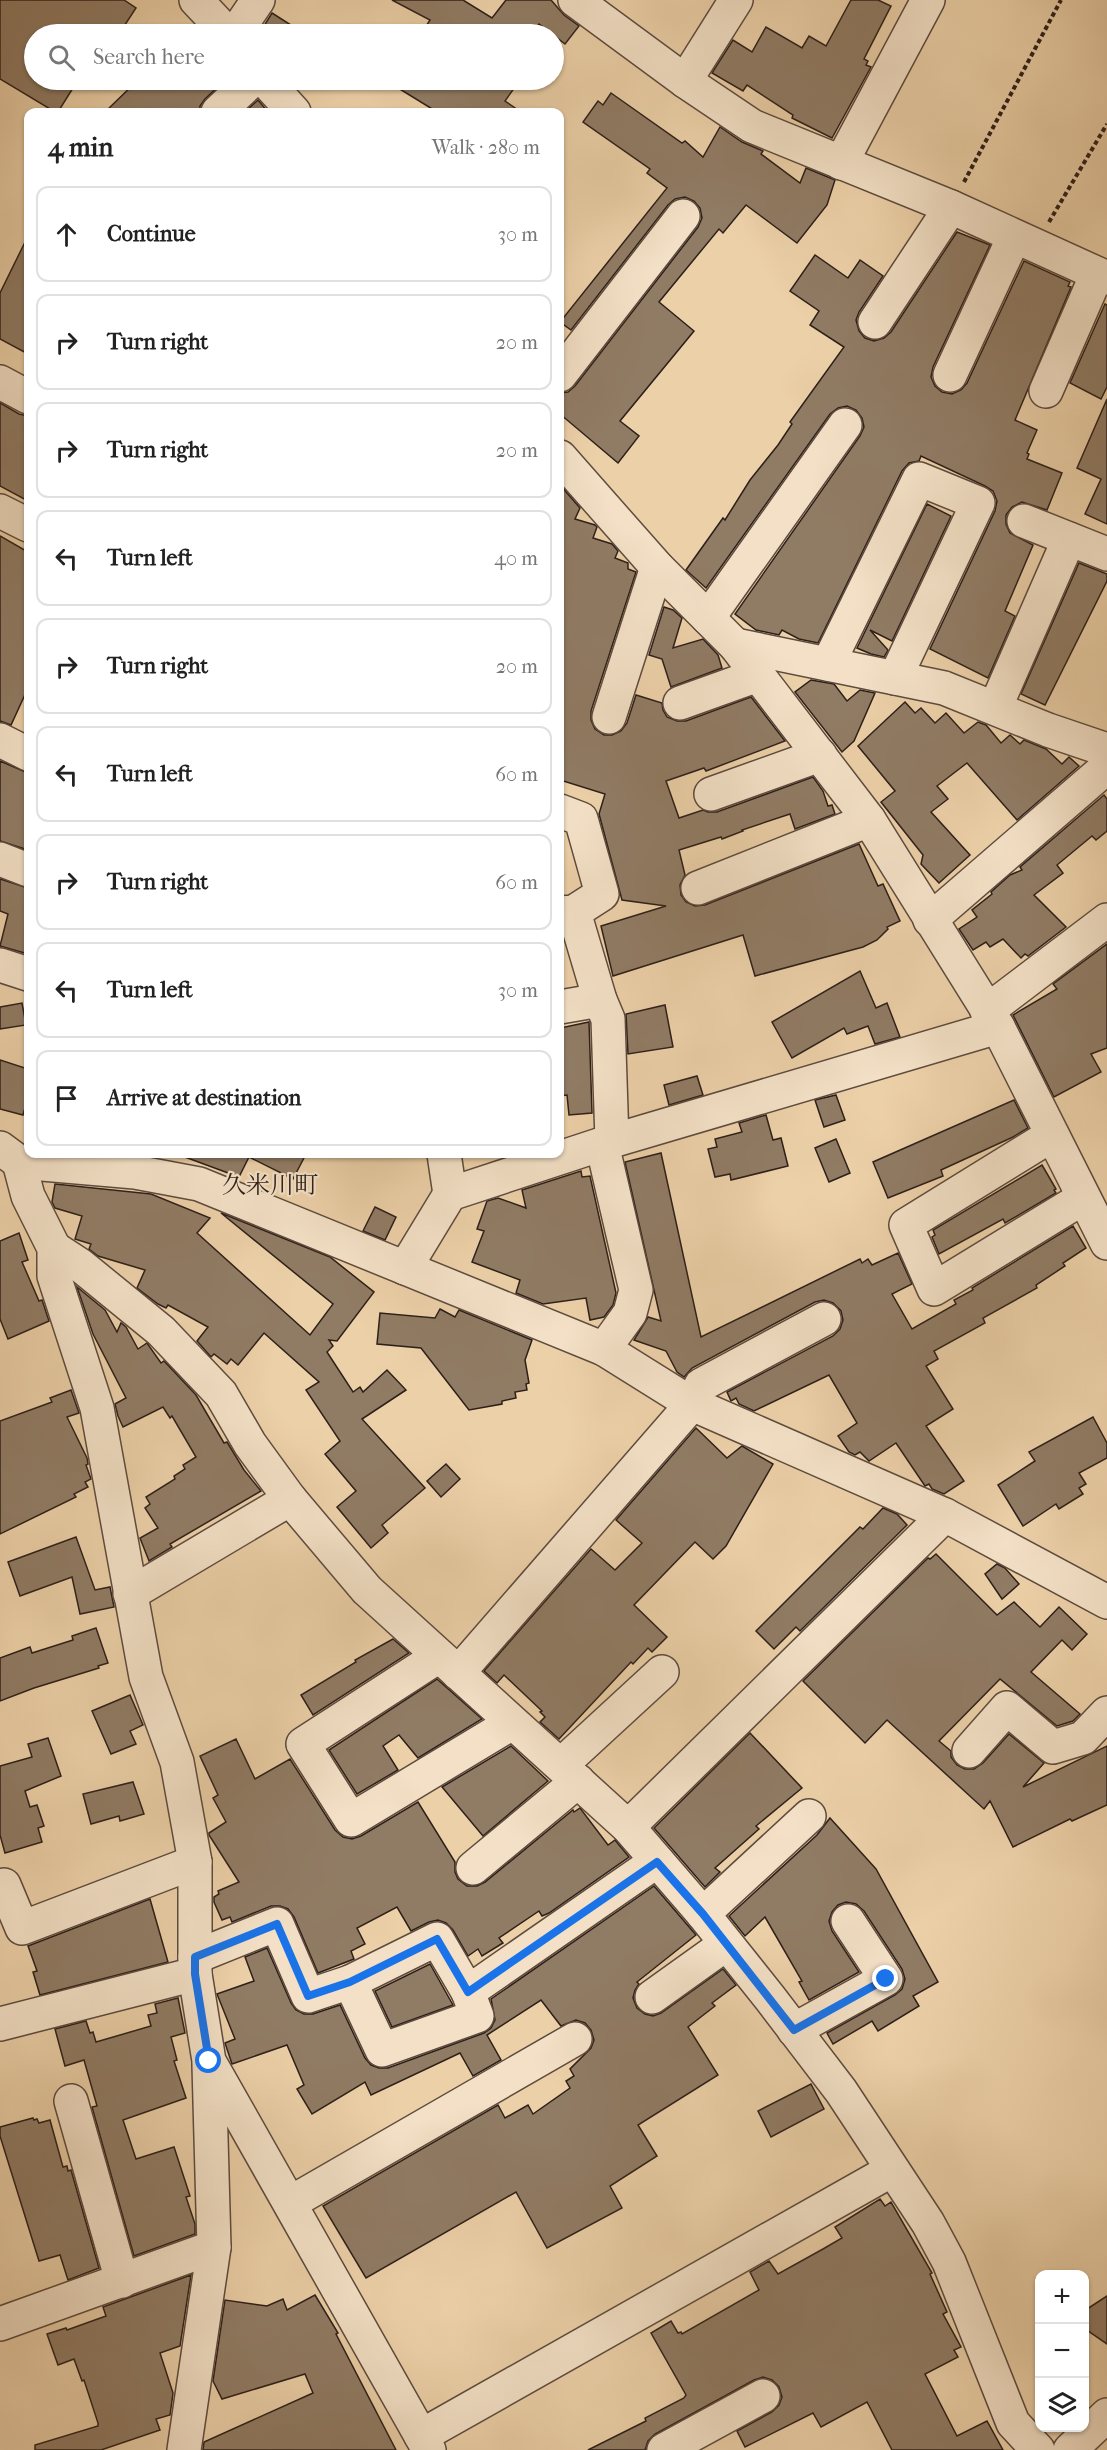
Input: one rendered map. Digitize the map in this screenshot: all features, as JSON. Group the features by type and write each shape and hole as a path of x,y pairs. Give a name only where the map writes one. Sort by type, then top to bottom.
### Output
{"street":[{"path":"195,0 218,24"},
{"path":"242,24 258,0"},
{"path":"574,0 685,81 752,126 951,207 1102,276 1046,391"},
{"path":"685,81 736,0"},
{"path":"841,163 928,0"},
{"path":"222,108 241,90"},
{"path":"274,90 290,108"},
{"path":"875,322 951,207"},
{"path":"564,370 683,216"},
{"path":"950,375 1024,242"},
{"path":"0,382 24,395"},
{"path":"708,618 846,426"},
{"path":"564,467 657,567 735,645 868,820 992,1019 1107,1243"},
{"path":"828,664 919,479 978,503 895,678"},
{"path":"0,511 24,523"},
{"path":"1024,521 1107,554"},
{"path":"995,708 1068,539"},
{"path":"609,717 636,676 657,567"},
{"path":"735,645 944,688 1048,730 1107,750"},
{"path":"680,703 758,675"},
{"path":"711,794 820,755"},
{"path":"930,920 1107,767"},
{"path":"564,813 581,819 602,894 567,913 608,1019 607,1142 636,1290 630,1313 604,1349"},
{"path":"698,888 868,820"},
{"path":"0,859 24,868"},
{"path":"564,1156 992,1019 1107,920"},
{"path":"0,965 24,974"},
{"path":"564,1006 600,1000"},
{"path":"1052,1135 906,1224 934,1289 1083,1198"},
{"path":"10,1156 54,1248 54,1276 97,1408 146,1677 177,1762 195,1862 195,1966 209,2061 214,2247 184,2450"},
{"path":"47,1158 138,1163 199,1184 604,1349 692,1404 945,1515 1107,1602"},
{"path":"405,1268 450,1194 445,1158"},
{"path":"450,1194 559,1158"},
{"path":"54,1248 80,1264 161,1331 221,1394 250,1444 290,1499 367,1590 628,1827 703,1914 841,2091 928,2223 949,2262 1013,2423 1038,2450"},
{"path":"512,1723 351,1820 303,1744 449,1664 692,1404 701,1385 824,1319"},
{"path":"130,1594 290,1499"},
{"path":"628,1827 945,1515"},
{"path":"473,1867 569,1773 662,1671"},
{"path":"969,1751 1007,1708 1053,1747 1083,1738 1107,1713"},
{"path":"703,1914 809,1816"},
{"path":"0,1886 4,1885 22,1928 195,1862"},
{"path":"468,1992 657,1862"},
{"path":"794,2030 886,1979 848,1921"},
{"path":"0,2024 195,1966 277,1924 308,1996 350,1982 437,1939 468,1992 477,2016 382,2050 350,1982"},
{"path":"652,1997 726,1944"},
{"path":"290,2203 574,2039"},
{"path":"209,2061 425,2443 892,2170"},
{"path":"71,2101 122,2281"},
{"path":"0,2324 214,2247"},
{"path":"664,2450 763,2396"},
{"path":"1070,2450 1107,2415"}],"path":[{"path":"951,207 1061,0"},
{"path":"1024,242 1107,124"}],"building":[{"path":"0,0 124,0 136,8 126,24 24,24 24,90 72,90 60,108 48,108 0,79"},
{"path":"392,0 463,0 492,18 506,0 551,0 564,15 579,26 565,44 564,24 427,24 430,20"},
{"path":"851,0 878,0 891,6 864,59 868,61 866,65 871,67 832,138 792,118 793,115 747,85 743,91 712,73 733,40 752,52 766,27 802,48 809,36 826,46"},
{"path":"272,13 289,24 265,24"},
{"path":"128,90 214,90 200,108 109,108"},
{"path":"401,90 513,90 505,101 515,108 430,108"},
{"path":"611,93 682,143 685,141 703,157 720,127 742,142 763,151 761,154 800,183 806,168 835,180 827,205 797,243 746,205 723,233 719,229 659,302 694,331 620,421 639,436 618,463 564,417 564,392 575,386 698,227 702,218 700,208 694,201 685,197 675,199 571,330 564,325 564,317 667,188 647,173 650,169 583,122 598,101 603,105"},
{"path":"258,100 265,108 249,108"},
{"path":"957,232 990,245 933,367 931,377 935,386 942,392 952,394 961,390 967,383 1024,261 1070,282 1068,286 1071,287 1015,420 1037,430 1027,453 1029,454 1027,459 1062,473 1047,510 1022,502 1012,507 1006,515 1006,524 1010,533 1033,545 1005,611 1015,616 988,678 930,649 995,511 997,501 993,491 985,486 921,456 919,461 909,463 902,471 818,643 799,639 782,630 779,635 756,630 735,614 860,436 864,427 862,418 856,410 847,406 838,408 830,414 706,588 686,570 723,518 725,520 750,480 778,445 792,424 790,422 844,347 810,325 819,311 790,291 815,255 848,278 860,260 883,276 856,320 859,331 865,338 874,341 884,338 891,332"},
{"path":"24,244 24,352 0,339 0,293"},
{"path":"1105,304 1107,305 1107,387 1101,399 1070,383"},
{"path":"1107,399 1107,524 1085,514 1101,479 1077,468"},
{"path":"0,403 24,415 24,499 0,486"},
{"path":"564,490 580,508 575,519 595,525 597,527 593,538 612,544 618,551 615,558 628,563 628,569 636,572 591,711 591,720 595,729 604,735 612,735 621,731 627,723 636,695 662,703 667,717 677,721 686,721 751,697 785,741 706,771 704,768 666,781 679,818 703,810 717,812 813,777 823,791 828,806 832,805 835,814 795,829 790,814 722,839 721,837 679,850 685,875 680,885 681,895 686,902 695,906 705,905 859,844 878,886 883,884 900,921 887,927 888,929 877,940 863,947 755,976 743,935 613,976 601,926 666,906 622,900 599,814 605,794 564,781"},
{"path":"927,504 951,516 892,641 870,630 888,650 884,657 857,648"},
{"path":"0,536 24,550 24,697 11,725 0,721"},
{"path":"1079,563 1107,574 1107,581 1045,705 1021,694"},
{"path":"664,607 673,610 682,618 673,648 703,639 718,655 722,668 671,687 662,659 649,655"},
{"path":"811,680 834,684 847,701 860,690 875,693 854,741 842,752 795,692"},
{"path":"905,702 915,713 921,708 935,723 946,713 964,733 978,722 986,725 1001,743 1010,735 1020,744 1024,740 1046,749 1062,764 1069,757 1079,766 1017,820 967,763 937,786 948,799 931,812 970,855 939,883 921,864 923,855 881,802 895,791 858,746"},
{"path":"0,761 24,771 24,849 0,841"},
{"path":"1104,795 1107,799 1107,831 1096,840 1092,836 1057,865 1063,873 1034,895 1066,927 1028,956 1025,954 1021,958 1003,939 990,947 986,942 973,950 959,929 977,917 972,910 1010,875 1022,870 1020,867"},
{"path":"0,879 24,887 24,953 0,946 8,914 0,911"},
{"path":"1107,944 1107,1048 1091,1054 1101,1072 1054,1097 1013,1015 1057,989 1053,984"},
{"path":"860,971 876,1008 887,1003 900,1037 875,1044 868,1026 847,1034 844,1028 792,1058 772,1022"},
{"path":"22,1003 24,1025 0,1029 0,1007"},
{"path":"665,1005 673,1047 628,1054 626,1014"},
{"path":"589,1022 592,1113 569,1115 567,1095 564,1095 564,1027"},
{"path":"0,1060 24,1068 24,1111 23,1115 0,1109"},
{"path":"697,1076 703,1095 669,1105 664,1085"},
{"path":"836,1095 845,1120 824,1127 815,1100"},
{"path":"1014,1100 1028,1128 941,1170 943,1176 888,1198 873,1162"},
{"path":"766,1115 773,1140 781,1138 788,1166 731,1180 730,1174 715,1177 708,1149 717,1147 715,1139 742,1132 739,1123"},
{"path":"836,1139 850,1173 829,1182 815,1148"},
{"path":"661,1153 701,1337 860,1259 862,1263 868,1259 872,1265 898,1253 912,1284 892,1294 912,1329 956,1304 954,1300 973,1290 972,1288 1073,1226 1086,1248 1063,1263 1065,1266 1036,1285 1037,1288 983,1318 985,1323 934,1351 938,1359 926,1366 953,1409 926,1426 964,1481 944,1494 932,1489 929,1484 925,1486 896,1443 869,1461 860,1452 855,1455 849,1452 838,1436 857,1423 829,1375 754,1411 739,1404 736,1398 731,1401 727,1392 833,1336 840,1329 843,1320 841,1311 833,1303 824,1300 815,1302 692,1368 684,1377 677,1372 666,1351 634,1340 648,1317 661,1321 625,1162"},
{"path":"187,1158 248,1158 239,1177"},
{"path":"251,1158 304,1158 293,1179"},
{"path":"1042,1165 1056,1193 1005,1223 1003,1219 939,1254 932,1237 935,1235 933,1230"},
{"path":"581,1171 582,1177 590,1176 616,1293 613,1305 604,1317 590,1320 586,1298 543,1304 516,1293 520,1280 472,1262 484,1231 477,1229 487,1201 498,1198 526,1208 522,1190"},
{"path":"55,1184 151,1194 210,1218 197,1233 310,1335 333,1304 221,1213 330,1257 374,1292 337,1341 329,1340 333,1346 327,1352 353,1392 360,1387 363,1392 387,1370 406,1390 362,1419 425,1488 382,1525 388,1533 371,1548 337,1507 356,1491 325,1454 340,1441 306,1390 319,1382 264,1333 238,1365 231,1359 227,1364 214,1354 211,1357 197,1341 208,1327 168,1305 166,1308 158,1304 137,1288 145,1270 98,1256 89,1249 91,1244 75,1239 82,1216 55,1208 52,1202"},
{"path":"375,1207 396,1217 385,1240 363,1231"},
{"path":"19,1233 28,1260 22,1262 39,1301 42,1300 49,1321 8,1339 0,1319 0,1241"},
{"path":"77,1287 105,1310 117,1332 121,1323 126,1327 138,1349 147,1343 161,1363 164,1361 196,1395 224,1443 227,1442 244,1470 261,1491 170,1544 172,1547 149,1561 140,1538 158,1528 145,1508 150,1504 146,1497 175,1479 174,1476 185,1469 183,1465 196,1457 172,1416 170,1418 163,1407 123,1427 115,1404 126,1398 93,1334"},
{"path":"440,1309 455,1317 459,1310 532,1340 525,1360 529,1383 526,1384 527,1390 515,1392 516,1398 502,1401 502,1404 469,1410 421,1348 377,1344 380,1313 435,1318"},
{"path":"71,1390 79,1413 67,1417 87,1458 88,1464 86,1465 91,1479 85,1482 88,1487 74,1494 76,1497 0,1534 0,1421 52,1402 50,1398"},
{"path":"1093,1417 1107,1443 1107,1458 1079,1473 1086,1484 1079,1488 1083,1494 1059,1509 1056,1504 1023,1526 998,1485 1035,1461 1029,1452"},
{"path":"696,1428 727,1458 742,1446 773,1464 726,1546 713,1559 695,1542 634,1605 667,1637 652,1652 648,1648 633,1664 631,1662 559,1739 540,1722 545,1717 540,1712 542,1711 504,1675 497,1683 484,1671 591,1549 615,1570 642,1543 616,1520"},
{"path":"446,1464 460,1479 441,1497 427,1481"},
{"path":"883,1508 897,1514 907,1525 800,1631 796,1627 774,1649 756,1631 860,1527 863,1529"},
{"path":"76,1537 95,1590 110,1587 114,1607 80,1614 72,1577 20,1596 8,1562"},
{"path":"936,1554 997,1615 1014,1602 1040,1627 1059,1607 1087,1634 1072,1650 1062,1640 1031,1672 1080,1714 1073,1721 1057,1726 1000,1679 939,1741 951,1751 951,1757 957,1765 965,1769 974,1769 983,1763 1009,1734 1044,1763 1023,1787 1107,1746 1107,1805 1072,1821 1070,1819 1013,1847 990,1801 984,1809 887,1720 865,1743 803,1681 928,1558"},
{"path":"997,1564 1005,1568 1019,1584 1002,1599 985,1574"},
{"path":"96,1628 108,1663 0,1701 0,1658 30,1647 32,1653 73,1640 72,1636"},
{"path":"393,1639 409,1653 313,1715 301,1695 356,1662 355,1660"},
{"path":"437,1679 482,1719 418,1758 399,1735 383,1746 398,1770 357,1794 329,1750"},
{"path":"130,1695 143,1725 130,1731 136,1744 111,1754 92,1711"},
{"path":"750,1733 802,1788 756,1826 759,1829 715,1868 720,1872 705,1887 654,1828"},
{"path":"48,1738 61,1776 25,1791 30,1807 37,1805 44,1826 38,1828 42,1842 5,1853 0,1835 0,1766 32,1757 28,1744"},
{"path":"236,1739 255,1779 290,1759 335,1830 343,1837 352,1839 361,1836 418,1802 455,1862 458,1879 467,1886 477,1886 485,1882 573,1810 574,1812 580,1808 608,1845 615,1840 629,1857 549,1913 542,1916 539,1911 499,1938 503,1943 482,1956 478,1949 468,1956 453,1930 446,1923 438,1920 411,1931 397,1907 357,1928 365,1944 351,1951 354,1959 318,1973 294,1917 288,1909 271,1906 232,1922 230,1917 222,1920 214,1902 214,1897 219,1894 218,1891 239,1882 209,1835 226,1822 213,1798 218,1795 200,1756"},
{"path":"511,1746 548,1781 483,1836 442,1787"},
{"path":"133,1782 144,1814 120,1821 119,1816 91,1824 83,1794"},
{"path":"830,1818 876,1869 938,1982 913,1996 919,2006 878,2031 872,2021 833,2044 827,2033 895,1995 902,1989 905,1979 902,1969 864,1911 856,1904 846,1902 838,1905 829,1921 832,1931 859,1972 809,2000 799,1982 802,1981 765,1917 745,1936 729,1916 817,1835"},
{"path":"654,1886 696,1935 637,1982 639,1984 633,1998 637,2008 653,2016 661,2013 723,1969 736,1985 712,2003 715,2006 688,2027 718,2075 638,2125 657,2156 610,2186 622,2208 547,2248 516,2192 366,2278 323,2206 498,2105 505,2118 528,2105 533,2114 570,2088 566,2081 574,2076 570,2069 591,2048 594,2040 591,2030 585,2023 576,2020 561,2026 541,2000 487,2035 501,2060 473,2076 460,2053 371,2095 365,2082 312,2114 297,2089 304,2085 287,2045 232,2064 225,2043 235,2039 217,1994 254,1981 245,1957 267,1948 296,2010 304,2014 313,2014 340,2005 365,2058 371,2065 388,2068 484,2033 491,2028 495,2020 491,1999"},
{"path":"150,1899 168,1962 40,1995 33,1972 37,1971 28,1946"},
{"path":"430,1964 453,2005 392,2027 375,1991"},
{"path":"178,1998 185,2033 171,2037 177,2060 174,2061 186,2098 123,2120 136,2159 174,2147 190,2196 186,2197 195,2224 195,2234 134,2256 92,2107 97,2106 84,2060 65,2066 55,2029 86,2021 96,2042 151,2026 148,2015 157,2013 155,2004"},
{"path":"811,2084 824,2109 771,2137 758,2111"},
{"path":"33,2118 39,2123 50,2120 63,2167 67,2166 68,2171 71,2170 99,2268 68,2280 60,2255 39,2261 0,2136 0,2127"},
{"path":"880,2199 885,2206 891,2202 932,2273 930,2274 947,2312 943,2314 961,2347 954,2350 958,2357 925,2374 957,2436 987,2421 1003,2450 892,2450 867,2402 821,2427 813,2413 745,2447 737,2431 772,2412 779,2405 782,2397 779,2387 772,2380 763,2377 655,2434 648,2441 645,2450 588,2450 646,2421 645,2418 686,2395 651,2333 671,2321 678,2333 682,2334 759,2290 750,2272 769,2261 778,2274 823,2249 842,2238 835,2227"},
{"path":"191,2275 180,2346 160,2353 173,2393 170,2415 156,2419 160,2430 101,2450 35,2450 35,2445 98,2426 84,2380 82,2381 74,2359 58,2365 47,2334 66,2328 67,2330 106,2316 103,2307"},
{"path":"315,2295 338,2333 336,2334 396,2450 203,2450 204,2442 313,2393 305,2374 222,2399 213,2381 225,2300 267,2306 283,2299 287,2310"},
{"path":"1107,2296 1107,2344 1089,2331 1089,2308"}],"district":[{"name":"久米川町","path":"270,1185"}],"route":[{"path":"209,2061 195,1974 195,1957 277,1924 308,1996 350,1982 437,1939 468,1992 657,1862 703,1914 794,2030 886,1979"}]}
